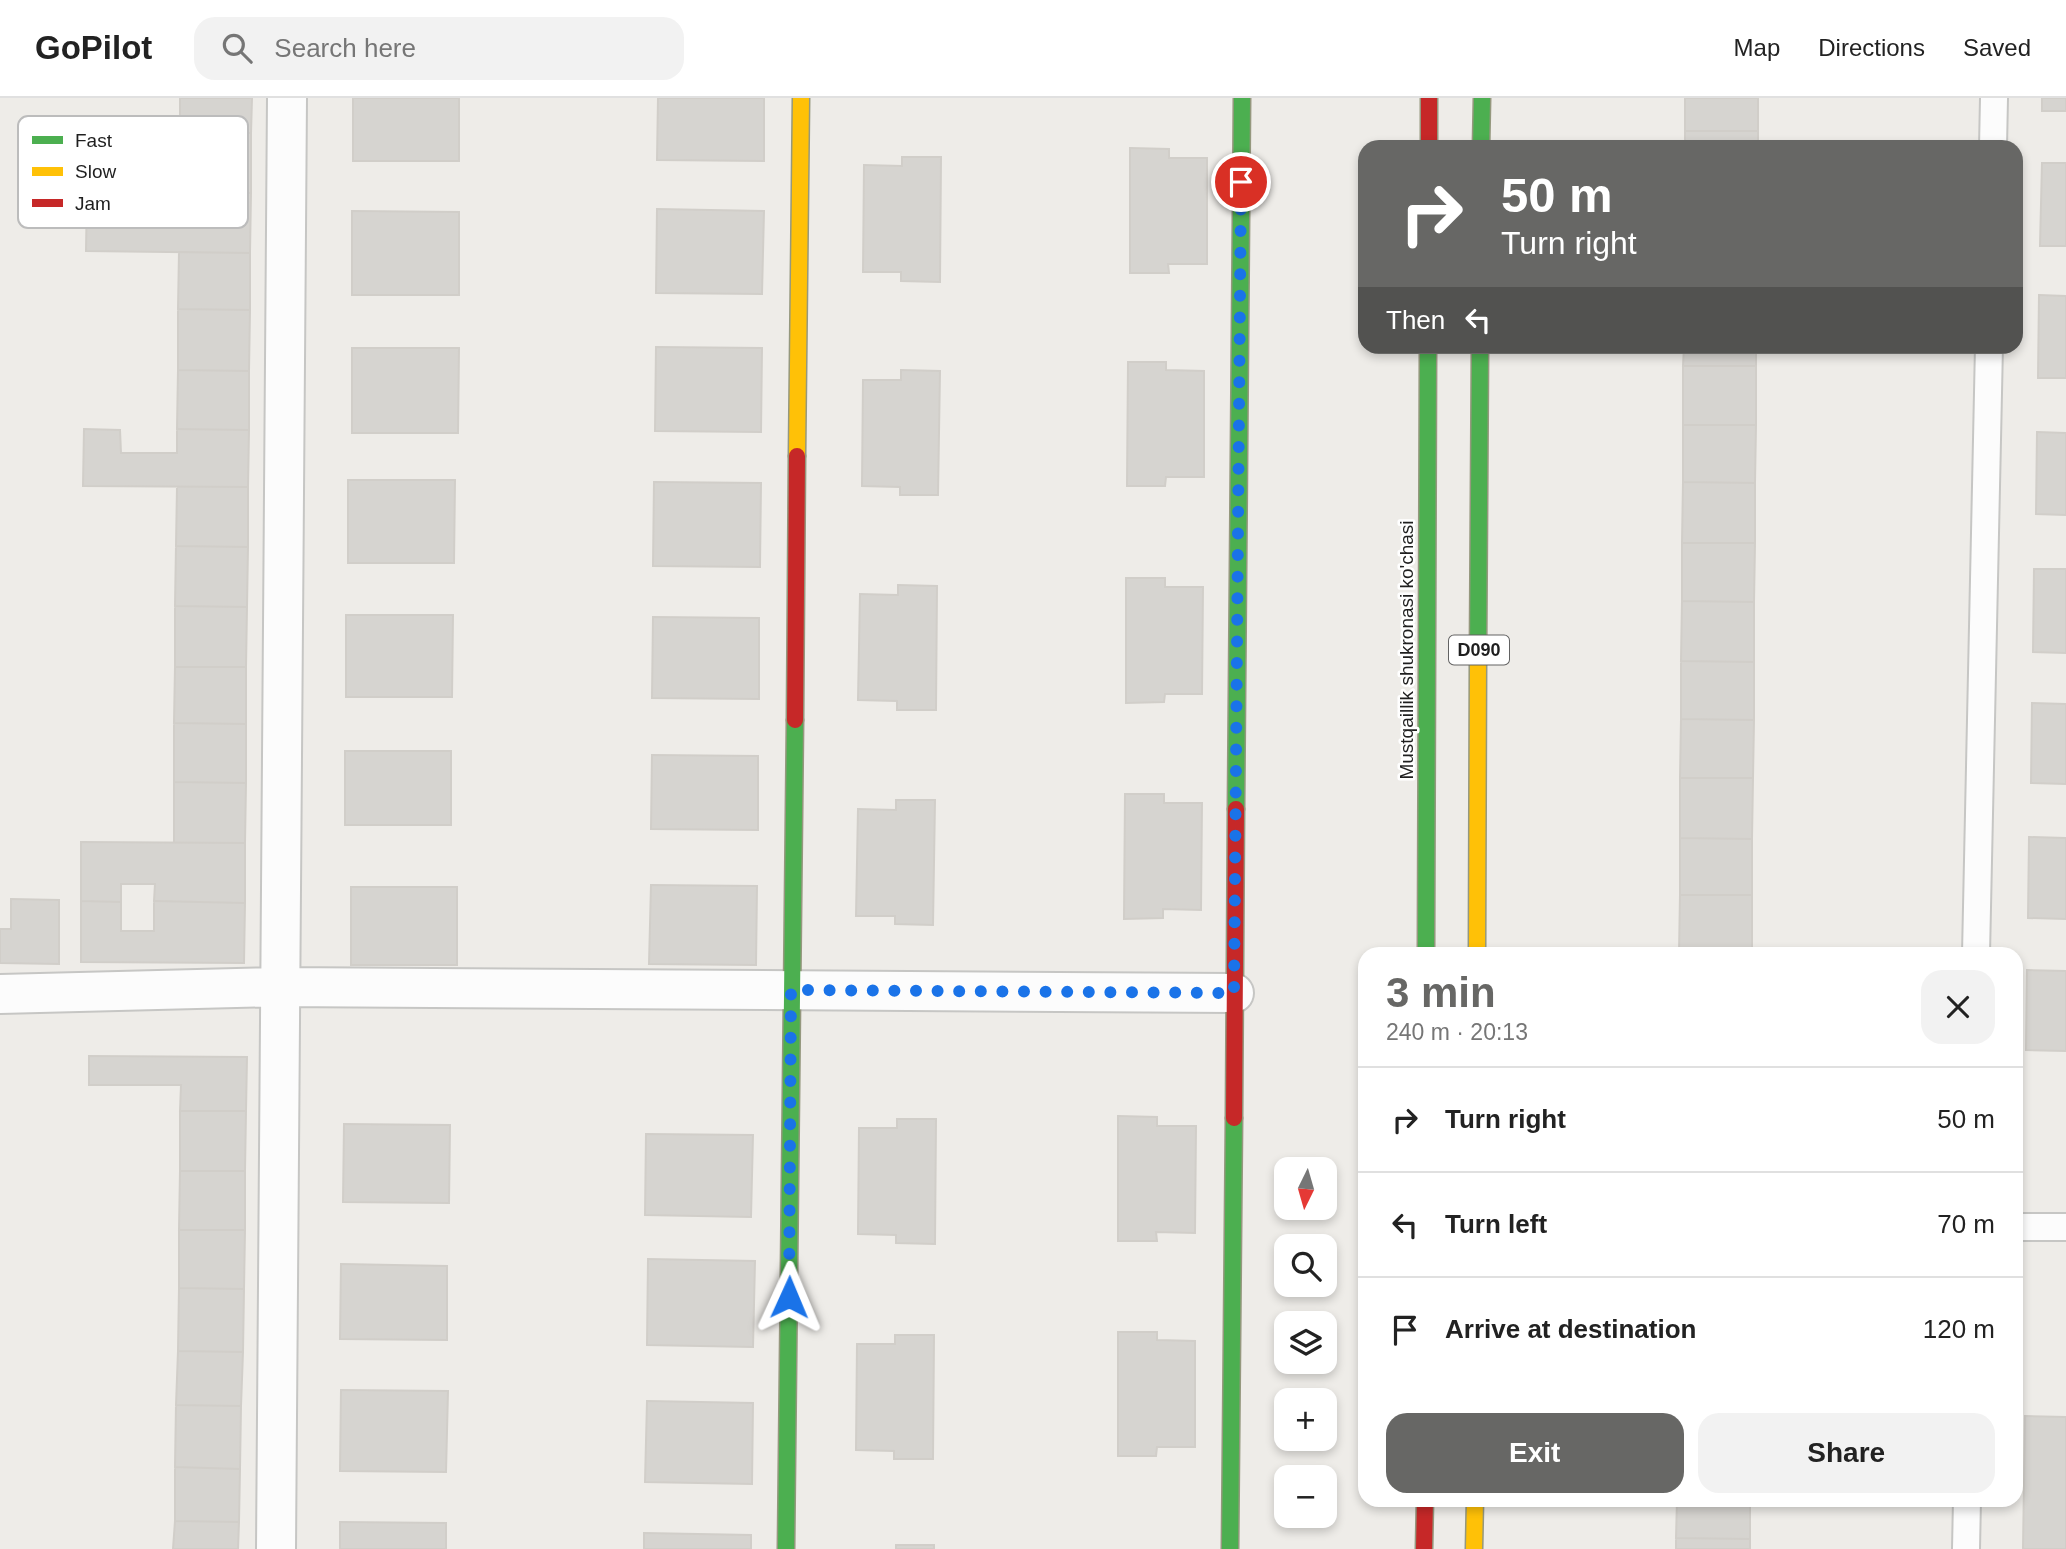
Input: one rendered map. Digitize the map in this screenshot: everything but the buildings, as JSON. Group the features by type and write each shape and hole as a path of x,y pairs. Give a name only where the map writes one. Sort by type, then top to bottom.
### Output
{"street":[{"path":"276,1549 287,98"},
{"path":"786,1549 801,98"},
{"path":"1230,1549 1242,98"},
{"path":"1429,98 1429,140"},
{"path":"1481,140 1482,98"},
{"name":"Mustqaillik shukronasi ko'chasi","path":"1426,947 1428,354"},
{"name":"D090","path":"1477,947 1480,354"},
{"path":"0,994 279,987 1234,993"},
{"path":"1424,1507 1424,1549"},
{"path":"1474,1549 1475,1507"}],"lane":[{"path":"1993,140 1994,98"},
{"path":"1976,947 1989,354"},
{"path":"2023,1227 2066,1227"},
{"path":"1966,1549 1967,1507"}],"traffic: fast":[{"path":"1236,809 1242,98"},
{"path":"1481,140 1482,98"},
{"path":"1426,947 1428,354"},
{"path":"1478,655 1480,354"},
{"path":"786,1549 795,720"},
{"path":"1230,1549 1234,1118"}],"traffic: slow":[{"path":"797,456 801,98"},
{"path":"1477,947 1478,655"},
{"path":"1474,1549 1475,1507"}],"traffic: jam":[{"path":"1429,98 1429,140"},
{"path":"795,720 797,456"},
{"path":"1234,1118 1236,809"},
{"path":"1424,1549 1425,1507"}],"route":[{"path":"789,1297 791,990 1234,993 1241,182"}]}
